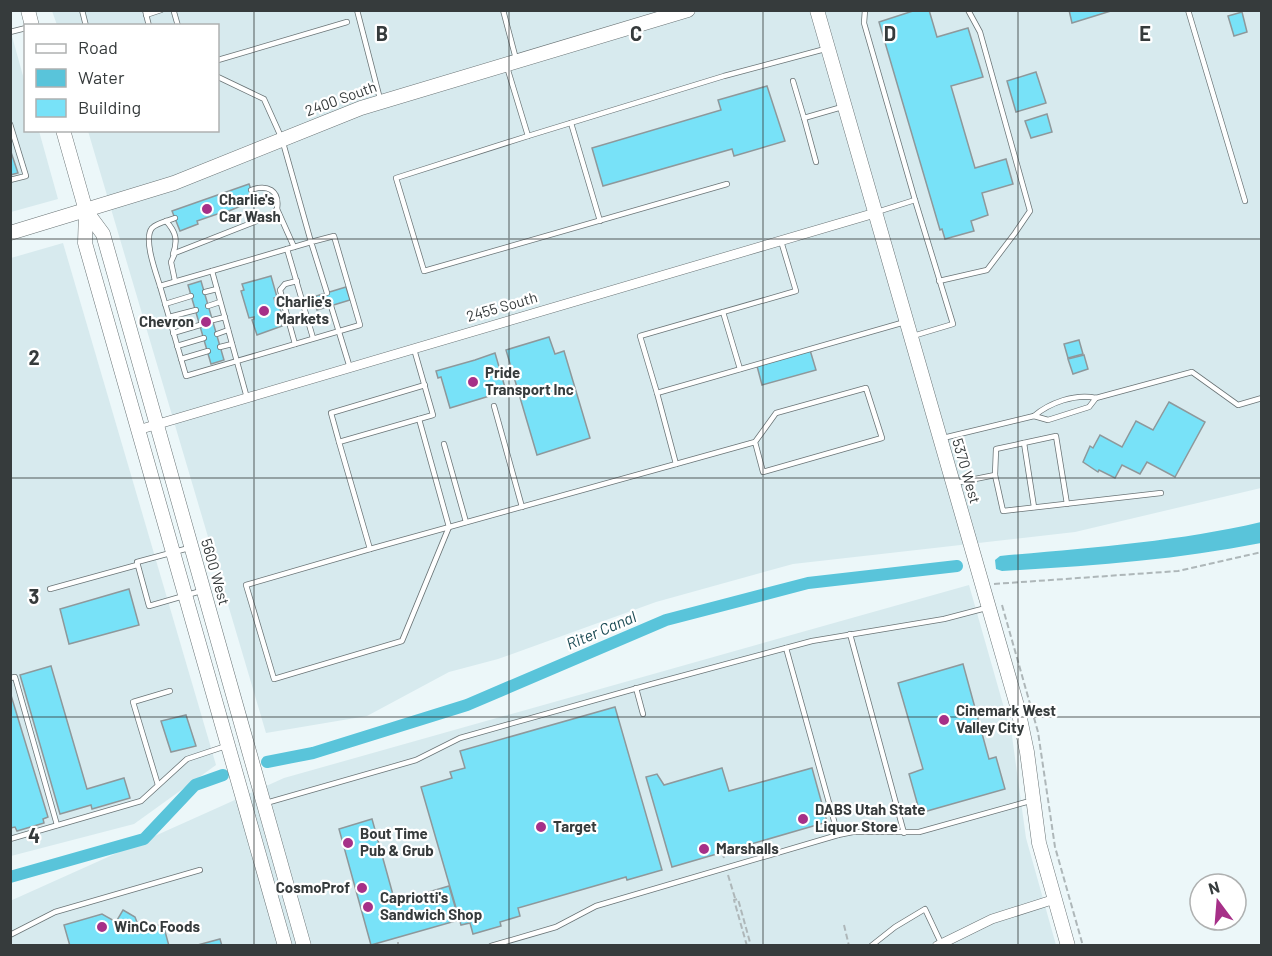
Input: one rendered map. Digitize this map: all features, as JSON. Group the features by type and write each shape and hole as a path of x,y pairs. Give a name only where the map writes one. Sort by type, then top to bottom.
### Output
{"street":[{"name":"5370 West","path":"817,10 1022,730 1039,843 1068,945"},
{"name":"2400 South","path":"10,233 182,180 381,102 680,12"},
{"name":"5600 West","path":"64,132 86,211 85,243 285,945"},
{"name":"5600 West","path":"86,211 103,234 304,945"},
{"name":"2455 South","path":"138,430 875,213"},
{"path":"939,944 992,919 1054,899"}],"lane":[{"path":"146,13 161,10"},
{"path":"357,10 381,102"},
{"path":"502,10 528,136"},
{"path":"865,10 864,23 953,324 911,337"},
{"path":"939,281 987,270 1030,211 980,32 968,10"},
{"path":"1188,10 1245,201"},
{"path":"219,60 347,22"},
{"path":"727,184 424,271 396,178 724,75 828,49"},
{"path":"219,77 264,99 282,139 327,293"},
{"path":"793,81 816,162"},
{"path":"804,118 844,106"},
{"path":"571,123 600,220"},
{"path":"10,180 26,176 13,143 11,125"},
{"path":"14,162 21,159"},
{"path":"251,190 264,186 270,188 278,198 277,209 294,247"},
{"path":"875,213 915,200"},
{"path":"172,257 181,249 272,215 277,209"},
{"path":"160,286 334,236 360,325 186,376 173,333 160,286 149,244 151,229 175,218"},
{"path":"166,221 173,229 176,238 171,262 175,281"},
{"path":"676,464 640,336 796,291 781,241"},
{"path":"287,249 313,338"},
{"path":"212,271 247,398"},
{"path":"295,344 280,290 285,284 297,281"},
{"path":"205,292 216,289"},
{"path":"165,304 191,296"},
{"path":"208,306 220,302"},
{"path":"331,306 350,368"},
{"path":"169,317 196,310"},
{"path":"723,312 740,369"},
{"path":"213,320 225,317"},
{"path":"657,393 906,322"},
{"path":"173,333 200,324"},
{"path":"216,334 228,330"},
{"path":"177,346 204,338"},
{"path":"220,347 232,344"},
{"path":"339,442 433,414 414,349"},
{"path":"181,359 207,351"},
{"path":"940,439 1034,416 1044,407 1085,395 1096,398 1192,372 1238,405 1262,398"},
{"path":"370,549 331,413 425,386"},
{"path":"419,419 449,527 402,641 274,679 246,585 370,549 449,527 466,522 755,442 777,413 866,388 882,438 763,472 755,442"},
{"path":"1034,416 1047,420 1089,407 1096,398"},
{"path":"494,406 522,507"},
{"path":"1067,504 1056,436 996,449 995,475 1003,511 1034,507 1067,504 1161,493"},
{"path":"1024,443 1034,507"},
{"path":"444,444 466,522"},
{"path":"952,483 995,475"},
{"path":"50,589 137,565 137,562 191,547"},
{"path":"137,565 149,606 203,590"},
{"path":"264,803 416,760 460,738 636,688 786,648 849,634 944,619 988,607"},
{"path":"849,634 904,833"},
{"path":"786,648 838,835"},
{"path":"10,678 15,677 57,825"},
{"path":"636,688 643,714"},
{"path":"158,785 133,702 170,691"},
{"path":"10,839 141,801 187,759 228,745"},
{"path":"490,945 556,927 596,906 838,835 854,832 918,832 1033,800"},
{"path":"10,935 55,912 200,870"},
{"path":"871,945 925,909 939,944"}],"path":[{"path":"982,585 1178,571 1262,552"},
{"path":"728,875 735,899 738,899 749,945"},
{"path":"844,926 849,945"}],"shaded area":[{"path":"52,11 1261,11 1261,488 1075,532 793,564 656,602 498,659 449,672 367,716 266,733 88,132 219,132 219,24 57,24"},
{"path":"10,29 24,79 24,132 39,132 58,199 11,212"},
{"path":"63,243 216,765 134,824 11,856 11,258"},
{"path":"969,585 1012,736 1026,838 1056,945 11,946 10,901 284,778"}],"water":[{"path":"1261,522 1261,543 1229,549 1100,564 1002,571 996,569 995,560 1000,556 1197,535"}],"building":[{"path":"916,10 929,10 937,37 968,28 983,77 951,86 975,168 1006,159 1013,184 982,193 988,215 971,221 974,231 945,239 942,229 940,230 879,22"},
{"path":"1069,10 1114,10 1072,23"},
{"path":"1242,12 1247,32 1234,36 1228,16"},
{"path":"1036,72 1046,103 1016,112 1007,81"},
{"path":"767,86 785,141 734,156 732,149 603,186 592,148 721,110 718,100"},
{"path":"1047,114 1052,132 1031,138 1025,121"},
{"path":"10,149 18,173 10,175"},
{"name":"Charlie's Car Wash","path":"249,184 255,200 197,221 198,224 180,231 172,211"},
{"name":"Charlie's Markets","path":"271,276 277,297 274,298 276,305 279,304 282,317 279,317 282,326 257,335 252,320 254,317 249,318 241,291 244,290 242,284"},
{"name":"Chevron","path":"201,281 224,360 211,364 188,285"},
{"path":"346,287 350,300 317,310 313,297"},
{"path":"549,337 555,354 564,351 590,438 537,455 506,350"},
{"path":"1079,340 1083,354 1068,358 1064,344"},
{"path":"810,350 816,370 762,385 757,366"},
{"path":"495,353 506,391 450,408 441,377 438,378 436,371"},
{"path":"1084,355 1088,369 1073,374 1068,359"},
{"path":"1169,402 1205,422 1175,477 1147,462 1140,474 1122,465 1115,478 1099,470 1098,472 1083,462 1090,446 1093,448 1100,435 1122,447 1136,421 1153,430"},
{"path":"129,589 139,625 69,644 60,609"},
{"name":"Cinemark West Valley City","path":"963,664 989,759 996,757 1005,789 920,813 909,774 923,769 898,683"},
{"path":"51,666 87,789 124,778 130,798 92,809 91,805 60,814 20,675"},
{"path":"10,692 48,817 43,819 44,823 17,831 15,827 10,828"},
{"name":"Target","path":"615,707 662,870 627,880 626,877 518,908 520,916 500,922 501,926 473,934 470,923 461,925 421,787 452,778 450,772 465,768 460,751"},
{"path":"186,715 196,746 171,752 161,721"},
{"path":"722,768 729,791 812,768 827,822 672,867 646,777 657,774 664,785"},
{"path":"372,819 395,902 449,886 459,920 371,945 339,829"},
{"name":"WinCo Foods","path":"123,910 135,917 140,930 163,924 169,946 70,946 64,925 102,914 116,922"},
{"path":"220,939 222,946 194,946"}],"waterway":[{"name":"Riter Canal","path":"267,762 313,753 467,705 666,620 808,583 957,566"},
{"name":"Riter Canal","path":"10,877 144,839 195,785 223,775"}],"place":[{"name":"Charlie's Car Wash","path":"207,209"},
{"name":"Charlie's Markets","path":"264,311"},
{"name":"Chevron","path":"206,322"},
{"name":"Pride Transport Inc","path":"473,382"},
{"name":"Cinemark West Valley City","path":"944,720"},
{"name":"DABS Utah State Liquor Store","path":"803,819"},
{"name":"Target","path":"541,827"},
{"name":"Bout Time Pub & Grub","path":"348,843"},
{"name":"Marshalls","path":"704,849"},
{"name":"CosmoProf","path":"362,888"},
{"name":"Capriotti's Sandwich Shop","path":"368,907"},
{"name":"WinCo Foods","path":"102,927"}]}
